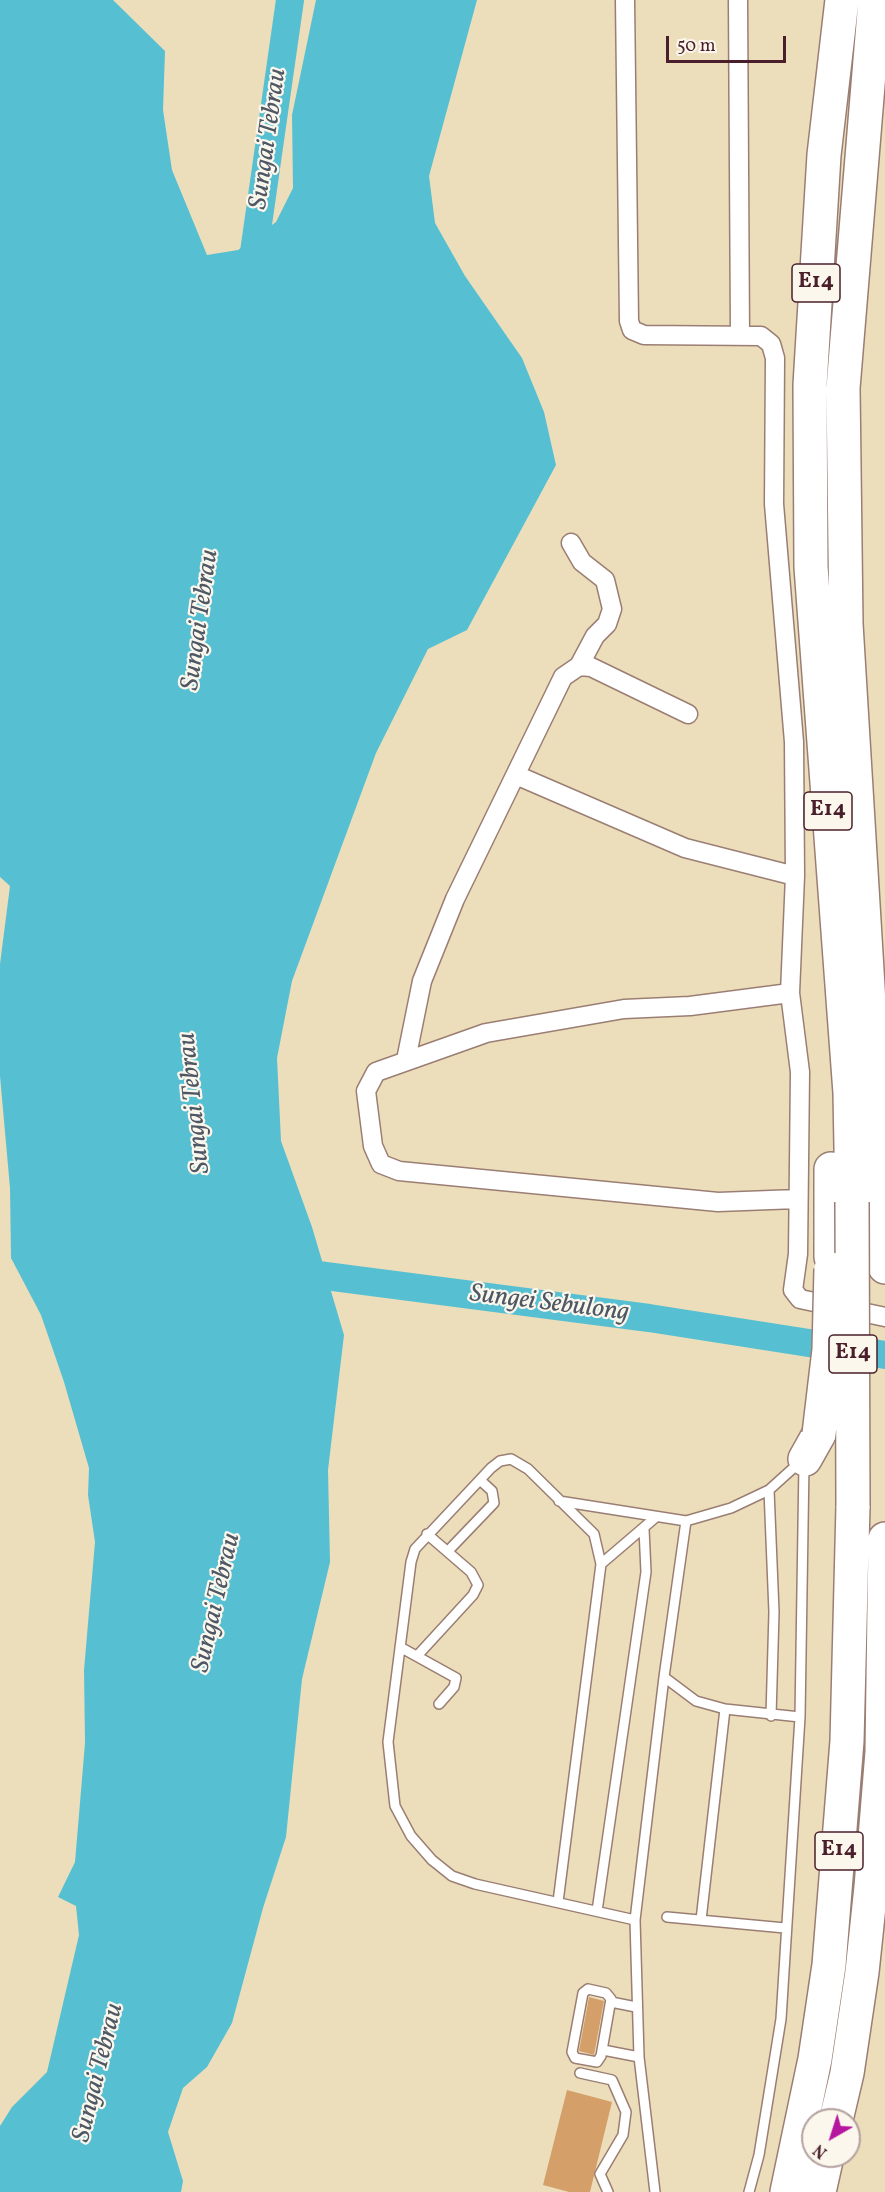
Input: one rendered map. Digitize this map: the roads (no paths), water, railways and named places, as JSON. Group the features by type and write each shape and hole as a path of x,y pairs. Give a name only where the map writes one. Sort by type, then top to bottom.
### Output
{"highway":[{"name":"E14","path":"842,0 824,155 811,374 811,567 831,629 883,1209 885,1267"},
{"name":"E14","path":"787,2192 813,2070 829,1965 847,1741 853,1506 852,1202 850,1093 841,988 831,629 845,565 843,388 859,161 875,0"},
{"path":"812,1447 829,1350 831,1257 829,1087 841,988"},
{"name":"E14","path":"839,2108 847,2073 862,1972 882,1752 885,1539"},
{"path":"819,2192 824,2168"}],"street":[{"path":"625,0 629,321 632,330 644,335 761,336 771,344 775,358 774,504 794,742 795,876 790,993 800,1072 798,1254 793,1290 800,1299 885,1317"},
{"path":"738,0 740,335"},
{"path":"406,1060 422,981 455,899 563,677 579,666 595,636 607,624 612,609 605,580 582,562 571,543"},
{"path":"579,666 591,667 688,714"},
{"path":"516,775 685,848 795,876"},
{"path":"790,993 690,1006 624,1010 486,1033 376,1072 366,1091 373,1146 381,1164 399,1171 718,1202 797,1198"}],"lane":[{"path":"558,1501 686,1521 731,1508 770,1490 812,1447"},
{"path":"749,2192 759,2155 781,2019 800,1717 812,1447"},
{"path":"558,1902 601,1564 594,1534 528,1469 511,1459 501,1461 480,1480 415,1549 411,1562 388,1742 395,1806 411,1836 432,1860 452,1876 475,1884 635,1920"},
{"path":"448,1551 494,1503 492,1491 480,1480"},
{"path":"770,1490 774,1612 771,1716"},
{"path":"601,1564 656,1517"},
{"path":"655,2192 639,2057 635,1920 664,1677 686,1521"},
{"path":"597,1911 646,1572 644,1529"},
{"path":"417,1656 472,1595 478,1585 471,1572 427,1534"},
{"path":"400,1647 456,1678 454,1688 439,1704"},
{"path":"664,1677 696,1701 725,1710 800,1717"},
{"path":"701,1920 725,1710"},
{"path":"668,1917 785,1928"},
{"path":"588,1989 606,1993 611,2002 603,2050 597,2062 575,2058 572,2052 584,1991 588,1989"},
{"path":"611,2002 636,2007"},
{"path":"603,2050 639,2057"},
{"path":"579,2073 612,2080 626,2112 623,2135 600,2174 608,2192"}],"water":[{"path":"0,0 113,0 165,51 163,110 172,170 207,255 238,250 276,222 293,188 292,115 316,0 477,0 429,176 435,223 465,276 522,358 544,412 556,465 467,630 428,649 376,753 292,981 277,1058 281,1141 312,1227 344,1335 328,1470 330,1562 302,1679 286,1837 263,1908 232,2023 207,2067 183,2088 168,2132 183,2181 181,2192 0,2192 0,2126 12,2107 47,2072 79,1935 76,1906 58,1897 75,1862 85,1743 84,1670 95,1542 88,1495 89,1468 64,1382 41,1315 11,1258 10,1188 0,1076 0,964 10,886 0,877"}],"waterway":[{"name":"Sungai Tebrau","path":"251,273 290,0"},
{"name":"Sungei Sebulong","path":"287,1271 649,1318 885,1355"}]}
